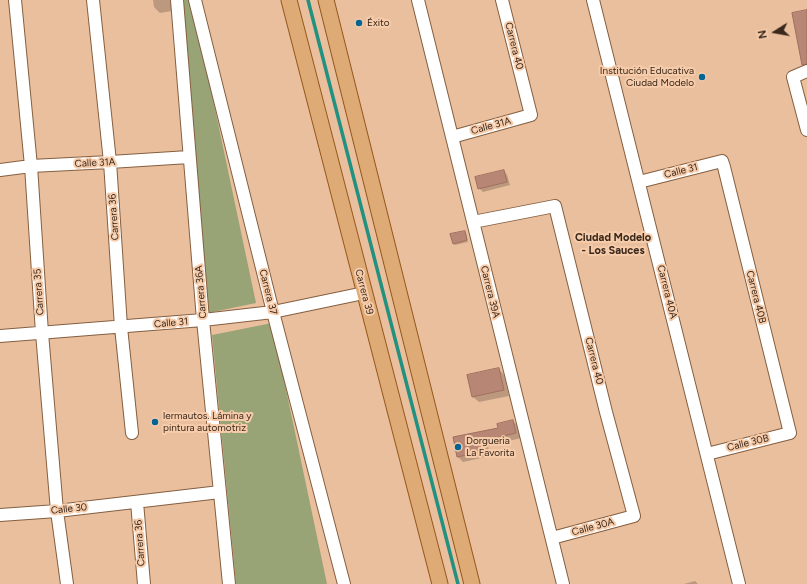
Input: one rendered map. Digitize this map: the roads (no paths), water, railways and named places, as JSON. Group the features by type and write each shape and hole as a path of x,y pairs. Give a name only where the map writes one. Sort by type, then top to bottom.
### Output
{"main road":[{"name":"Carrera 39","path":"289,0 440,584"},
{"path":"326,0 472,584"}],"street":[{"name":"Carrera 35","path":"15,0 31,166 42,333 57,511 67,584"},
{"name":"Carrera 36","path":"93,0 110,162 121,327 132,433"},
{"name":"Carrera 36A","path":"177,0 203,320 229,584"},
{"name":"Carrera 37","path":"195,0 273,312 344,584"},
{"name":"Carrera 39A","path":"418,0 564,584"},
{"name":"Carrera 40","path":"502,0 531,116"},
{"name":"Carrera 40A","path":"593,0 739,584"},
{"path":"807,71 793,76 807,130"},
{"name":"Calle 31A","path":"452,137 531,116"},
{"name":"Calle 31A","path":"0,170 31,166 189,157"},
{"name":"Calle 31","path":"639,182 722,161"},
{"name":"Carrera 40B","path":"722,161 790,433"},
{"name":"Carrera 40","path":"473,222 555,206 604,404 634,516"},
{"name":"Calle 31","path":"0,336 203,320 273,312 364,293"},
{"name":"Calle 30B","path":"707,454 790,433"},
{"name":"Calle 30","path":"0,515 57,511 220,492"},
{"name":"Carrera 36","path":"137,502 144,584"},
{"name":"Calle 30A","path":"552,538 634,516"}],"waterway":[{"path":"308,0 458,584"}],"place":[{"name":"Éxito","path":"359,23"},
{"name":"Institución Educativa Ciudad Modelo","path":"702,77"},
{"name":"lermautos. Lámina y pintura automotriz","path":"155,422"},
{"name":"Dorgueria La Favorita","path":"458,447"}],"district":[{"name":"Ciudad Modelo - Los Sauces","path":"613,244"}]}
